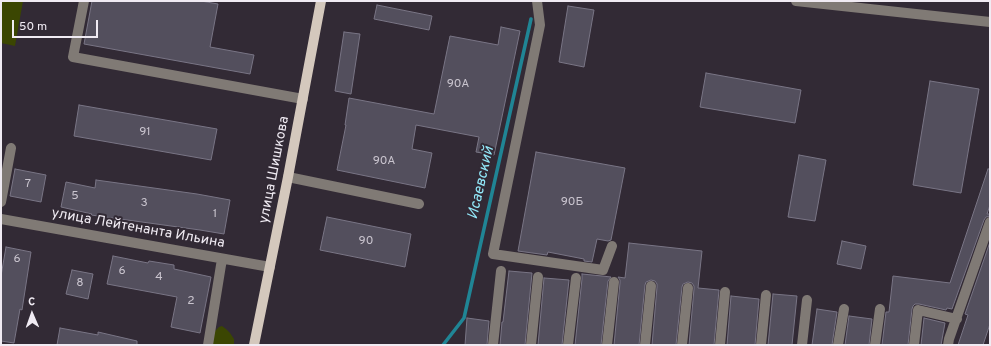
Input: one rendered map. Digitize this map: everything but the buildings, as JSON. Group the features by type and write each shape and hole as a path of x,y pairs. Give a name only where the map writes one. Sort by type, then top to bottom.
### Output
{"main road":[{"name":"улица Шишкова","path":"254,345 288,177 321,1"}],"street":[{"path":"84,1 73,57 303,99"},
{"path":"537,1 540,25 493,254 603,270 612,246"},
{"path":"796,1 990,22"},
{"path":"1,202 11,148"},
{"path":"288,177 419,204"},
{"name":"улица Лейтенанта Ильина","path":"1,219 270,267"},
{"path":"948,345 990,222"},
{"path":"208,345 222,258"},
{"path":"493,345 501,271"},
{"path":"531,345 538,277"},
{"path":"568,345 576,278"},
{"path":"607,345 614,282"},
{"path":"645,345 651,286"},
{"path":"682,345 688,288"},
{"path":"720,345 725,292"},
{"path":"761,345 766,295"},
{"path":"802,345 807,300"},
{"path":"838,345 844,309"},
{"path":"876,345 880,309"},
{"path":"914,345 918,310 956,318"}],"green space":[{"path":"1,1 23,1 15,46 1,43"},
{"path":"222,326 234,339 234,345 210,345 212,334"}],"waterway":[{"name":"Исаевский","path":"443,345 464,318 531,19"}]}
